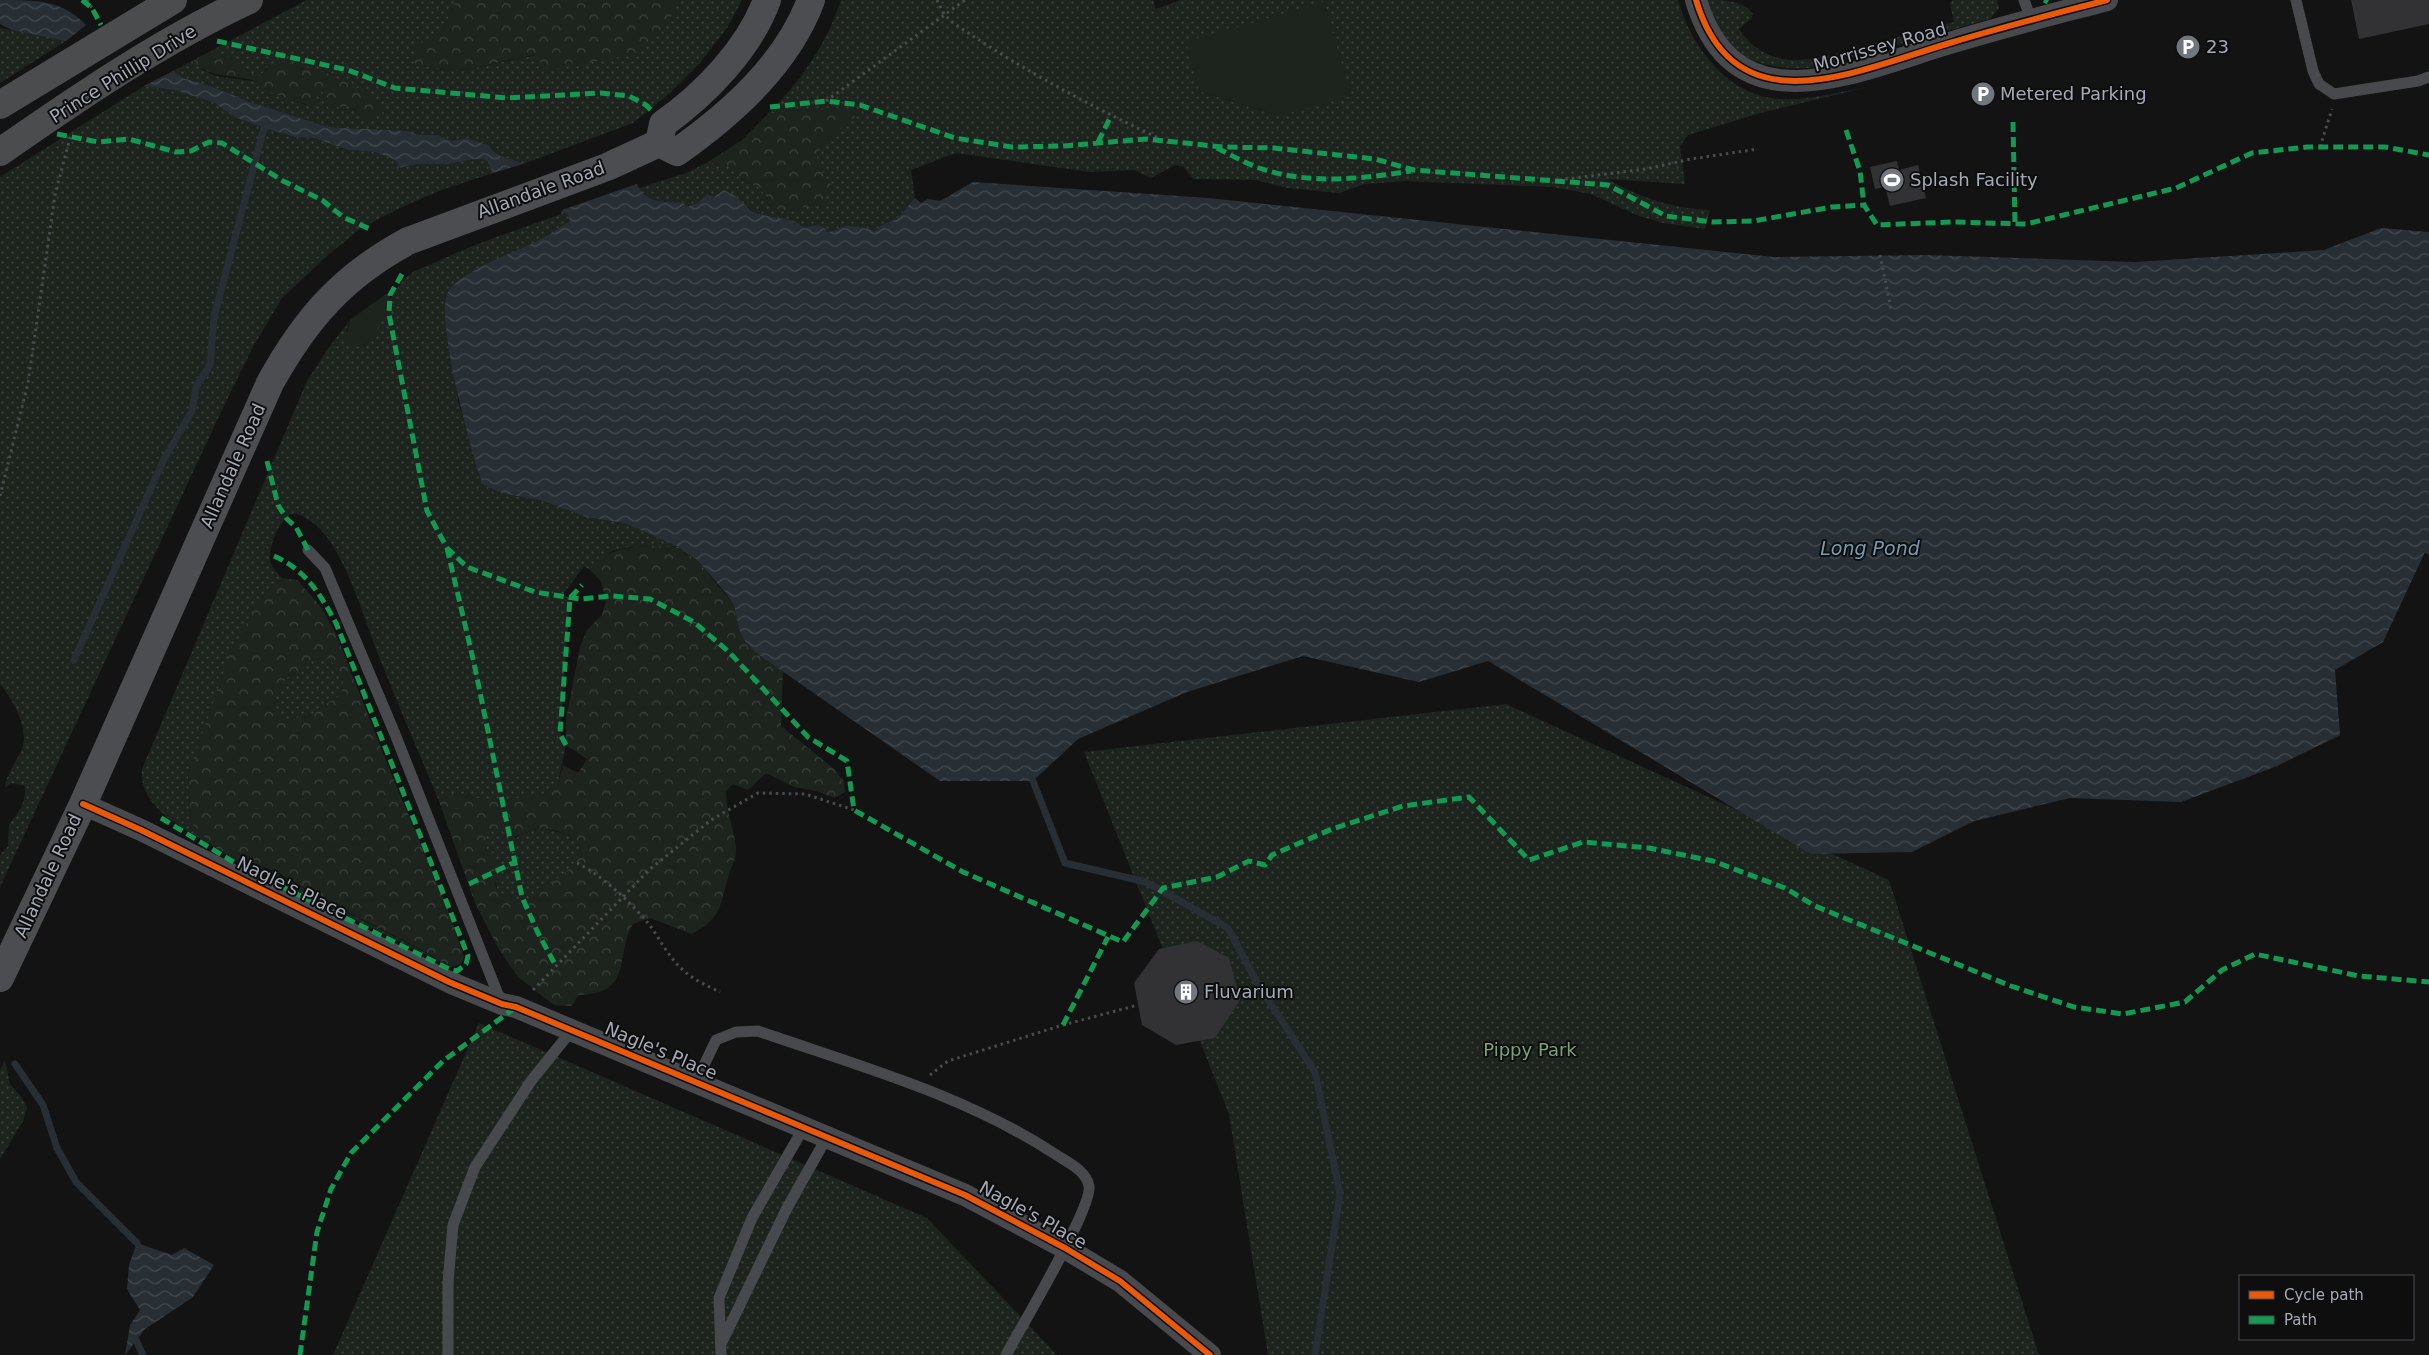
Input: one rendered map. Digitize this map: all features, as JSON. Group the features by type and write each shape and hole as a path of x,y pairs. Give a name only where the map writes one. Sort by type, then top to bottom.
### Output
{"main road":[{"name":"Prince Phillip Drive","path":"0,105 173,0"},
{"name":"Prince Phillip Drive","path":"0,152 116,75 247,0"},
{"path":"766,0 748,35 728,64 680,112 664,124 659,144 677,152 726,114 765,75 786,47 811,0"},
{"name":"Allandale Road","path":"0,978 83,804 270,383 300,332 336,291 382,255 442,226 607,167 659,144"}],"street":[{"name":"Morrissey Road","path":"1696,0 1710,38 1720,50 1750,72 1788,82 1830,79 2028,9 2107,0"},
{"name":"Nagle's Place","path":"83,804 450,982 572,1030 965,1195 1065,1248 1120,1281 1210,1355"}],"lane":[{"path":"2296,0 2313,71 2319,84 2334,94 2418,81 2429,77"},
{"path":"308,550 325,568 509,1005"},
{"path":"448,1355 448,1282 453,1225 459,1208 475,1167 531,1081 572,1030"},
{"path":"696,1082 716,1040 736,1032 758,1031 916,1086 1017,1130 1084,1173 1089,1187 1088,1201 1065,1248 1006,1355"},
{"path":"721,1350 719,1298 752,1218 804,1127"},
{"path":"721,1350 787,1208 827,1137"}],"path":[{"path":"87,0 92,8"},
{"path":"937,0 944,14 952,22 1019,67 1078,100 1169,143"},
{"path":"826,101 965,0"},
{"path":"2320,147 2332,108 2334,94"},
{"path":"0,496 28,382 56,195 71,130"},
{"path":"1559,180 1646,168 1758,149"},
{"path":"1880,255 1891,310"},
{"path":"509,1005 649,870 711,820 758,793 805,794 854,810"},
{"path":"577,863 589,870 622,897 648,923 680,968 698,981 720,992"},
{"path":"916,1086 948,1061 1071,1023 1138,1005"}],"green space":[{"path":"307,0 456,0 443,30 415,47 415,65 460,71 665,28 680,0 742,0 727,28 699,64 669,94 633,123 523,164 499,155 489,145 466,138 452,141 438,135 418,135 406,131 328,127 183,78 173,71","holes":["229,57 251,75 261,75 268,67 384,111 361,119 349,106 329,108 325,103 322,89 318,88 306,105 273,93 257,82 216,76 201,69"]},
{"path":"456,0 680,0 665,28 635,54 549,70 533,55 460,71 415,65 415,47 443,30"},
{"path":"841,0 1153,0 1156,9 1181,0 1678,0 1692,34 1702,51 1714,66 1744,89 1761,96 1790,99 1864,88 1760,113 1688,135 1680,146 1685,184 1607,179 1657,201 1683,207 1710,210 1705,229 1663,223 1639,216 1591,194 1552,187 1405,181 1365,184 1339,193 1288,188 1255,180 1193,179 1184,167 1175,165 1151,178 1134,170 1089,172 956,153 911,170 915,198 899,217 875,231 850,227 826,232 818,225 804,227 794,221 754,213 749,207 706,194 697,203 687,207 682,202 658,201 642,193 639,188 686,173 708,162 728,166 743,180 760,188 767,199 788,211 823,203 824,196 831,185 817,165 817,154 827,140 855,117 853,109 822,108 768,114 791,89 811,62 835,16","holes":["1187,42 1279,116 1199,91"]},
{"path":"1706,0 1738,3 1749,9 1753,14 1751,19 1739,29 1752,44 1767,54 1782,59 1799,60 1833,54 1954,22 1950,4 1952,0 1997,0 1999,8 1990,19 1818,67 1791,68 1778,67 1753,60 1731,46 1722,36"},
{"path":"1324,2 1351,96 1279,116 1199,91 1186,42"},
{"path":"0,28 62,39 66,41 0,83"},
{"path":"213,52 229,57 251,74 261,75 277,60 324,72 368,93 385,111 370,120 361,119 349,106 329,108 325,103 322,89 318,88 316,105 306,104 275,94 255,81 215,74 192,62"},
{"path":"144,86 174,90 213,102 234,117 295,137 314,138 348,150 375,152 395,160 400,168 481,159 486,160 493,173 444,189 402,207 361,228 327,256 282,298 253,347 220,414 0,887 0,855 8,846 9,824 22,806 25,786 11,783 5,788 10,772 22,749 24,733 14,706 0,684 0,177"},
{"path":"822,108 853,109 855,117 827,140 817,154 817,165 831,185 824,196 824,203 788,211 774,208 760,188 743,180 728,166 708,162 742,140 768,114"},
{"path":"562,210 568,215 570,221 534,243 471,272 448,291 458,401 483,485 502,493 543,501 586,517 624,523 677,546 697,560 677,548 657,546 629,547 612,551 590,570 584,566 562,596 570,598 560,733 566,745 557,787 538,797 495,801 452,794 439,801 389,681 353,586 333,546 322,531 309,520 294,514 288,516 279,527 270,555 272,565 282,578 260,599 188,774 191,823 213,846 177,824 155,806 147,795 143,783 142,769 307,381 327,350 350,320 346,331 364,347 376,329 395,291 413,272 479,244 561,214"},
{"path":"386,294 390,295 387,309 373,335 364,347 350,346 345,341 350,320"},
{"path":"657,546 677,548 697,560 734,605 739,629 783,672 781,726 833,768 844,781 845,792 835,798 816,791 794,787 766,773 748,790 733,784 726,791 736,855 722,902 710,922 692,934 650,918 633,924 627,936 619,972 615,981 608,988 596,993 578,995 572,1006 554,1005 518,977 498,948 475,903 439,801 452,794 495,801 538,797 557,787 563,765 578,773 587,759 566,745 566,719 580,647 587,630 602,615 606,601 601,581 590,570 605,557 620,550","holes":["485,829 504,831 506,836 511,837 536,829 557,831 571,837 580,847 582,853 576,858 577,863 530,900 514,900 498,891 495,884 502,875 493,853 487,852"]},
{"path":"282,578 297,580 321,607 336,634 445,902 464,957 461,964 451,967 330,903 277,872 247,861 229,857 213,846 191,823 188,774 230,654 260,599","holes":["328,658 339,670 343,679 341,695 319,708 311,716 288,719 279,713 274,703 275,692 288,677 302,672 312,660"]},
{"path":"328,658 336,666 343,679 341,695 319,708 311,716 288,719 279,713 274,704 275,692 288,677 302,672 312,660"},
{"name":"Pippy Park","path":"1506,704 1889,880 2039,1355 1268,1355 1229,1114 1084,752"},
{"path":"484,829 504,831 516,838 526,832 537,829 558,832 578,843 581,855 573,867 551,886 530,900 514,900 498,891 493,853 487,852"},
{"path":"229,857 243,860 281,876 451,967"},
{"path":"479,1023 927,1218 1057,1355 333,1355"},
{"path":"5,1060 10,1084 22,1098 27,1108 23,1121 0,1159 0,1070"}],"water":[{"path":"0,0 26,0 48,3 68,11 86,25 66,41 12,30 0,24"},
{"path":"173,71 183,78 328,127 407,131 418,135 438,135 452,141 466,138 489,145 499,155 523,164 493,173 486,160 481,159 400,168 395,160 375,152 348,150 314,138 295,137 234,117 213,102 174,90 144,86"},
{"name":"Long Pond","path":"973,182 1208,198 1774,257 1926,255 2135,262 2324,250 2381,228 2429,232 2429,550 2426,550 2383,642 2335,670 2340,735 2277,766 2181,802 2070,798 1974,821 1912,852 1811,854 1488,661 1419,682 1303,656 1187,692 1078,739 1033,781 940,781 755,652 745,641 739,629 734,605 725,592 697,560 677,546 624,523 586,517 543,501 502,493 483,485 456,387 446,328 445,306 448,292 463,277 474,270 538,241 570,221 568,215 562,210 637,184 644,195 650,198 668,202 682,202 687,207 697,203 707,194 714,197 724,190 735,196 754,213 794,221 804,227 818,225 826,229 826,232 850,226 875,231 899,217 915,198 921,203 928,199 940,201"},
{"path":"137,1243 172,1255 184,1248 214,1265 193,1297 145,1329 125,1355 130,1325 140,1310 127,1289 129,1265"}],"building":[{"path":"2351,0 2429,0 2429,24 2359,39"},
{"name":"Splash Facility","path":"1897,161 1899,170 1918,165 1926,198 1890,206 1885,187 1875,189 1870,167"},
{"name":"Fluvarium","path":"1197,941 1229,958 1240,1000 1215,1038 1176,1045 1142,1025 1134,983 1159,949"}],"waterway":[{"path":"74,660 164,459 192,411 196,387 210,365 214,317 264,128"},
{"path":"1033,781 1065,863 1146,882 1228,928 1256,981 1315,1072 1340,1194 1315,1355"},
{"path":"15,1064 43,1105 57,1148 76,1182 137,1243"},
{"path":"136,1340 143,1355"}],"marked path":[{"path":"82,0 92,8 101,25"},
{"path":"2044,0 2048,2"},
{"path":"217,41 348,70 395,88 507,98 601,93 629,96 646,105 653,112"},
{"path":"770,107 826,101 860,105 955,138 1012,147 1063,146 1146,139 1223,147 1274,148 1375,159 1414,170 1608,185 1666,216 1713,222 1754,221 1832,207 1864,205"},
{"path":"1098,142 1111,116"},
{"path":"2013,122 2015,224"},
{"path":"1846,130 1860,171 1864,205 1877,225 1952,222 2026,224 2176,188 2252,153 2307,147 2385,147 2429,155"},
{"path":"57,134 98,142 129,139 176,152 191,151 209,142 222,143 283,181 322,200 343,217 372,230"},
{"path":"1217,148 1259,168 1296,177 1335,179 1411,171"},
{"path":"402,274 390,295 389,314 427,511 447,548 467,567 535,592 580,599 612,596 650,599 694,622 729,652 808,737 847,761 854,810 963,872 1123,942 1163,888 1217,877 1249,861 1265,865 1272,855 1332,829 1403,806 1469,797 1529,860 1583,842 1649,848 1713,861 1785,888 1815,906 2011,986 2074,1007 2123,1014 2185,1002 2222,970 2255,954 2359,976 2429,982"},
{"path":"267,461 278,505 287,519 296,527 308,550"},
{"path":"447,548 474,663 522,897 538,933 556,966"},
{"path":"161,818 240,866 449,969 457,971 466,964 468,956 336,623 311,584 295,568 274,556"},
{"path":"566,745 560,734 570,598 582,585"},
{"path":"469,884 515,862"},
{"path":"1063,1025 1108,937"},
{"path":"300,1355 317,1232 331,1189 351,1153 443,1061 516,1007"}],"cycle path":[{"path":"1696,0 1714,41 1739,66 1769,78 1803,81 1839,76 1877,66 1950,43 2107,0"},
{"path":"83,804 141,830 449,982 502,1004 516,1007 965,1195 1065,1248 1120,1281 1210,1355"}],"place":[{"name":"23","path":"2188,47"},
{"name":"Metered Parking","path":"1983,94"},
{"name":"Splash Facility","path":"1892,180"},
{"name":"Fluvarium","path":"1186,992"}]}
